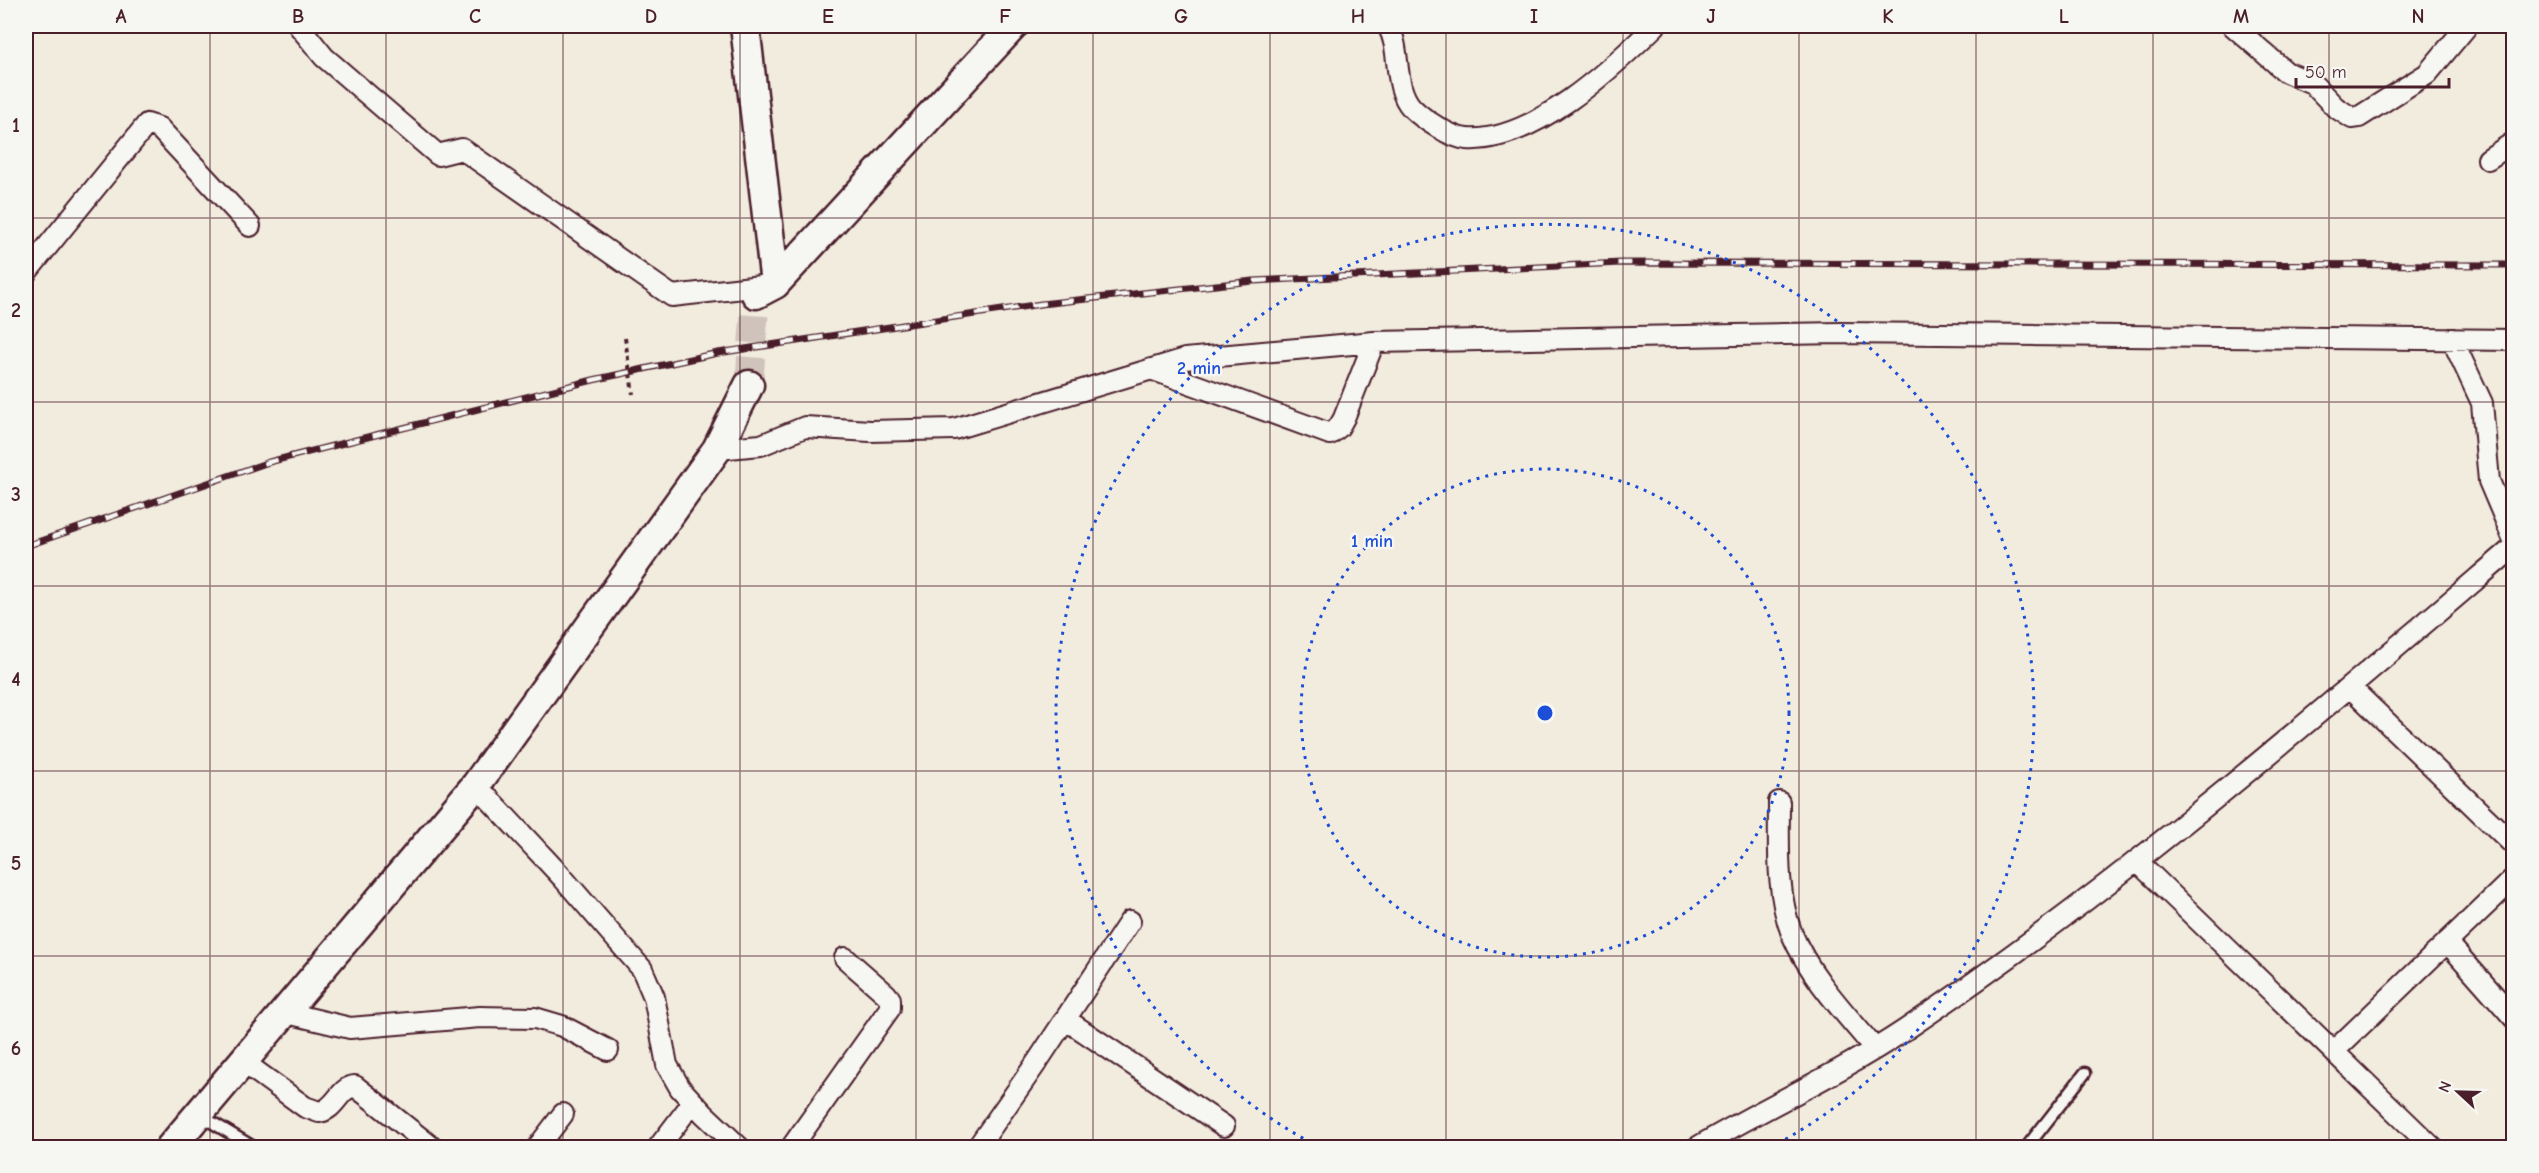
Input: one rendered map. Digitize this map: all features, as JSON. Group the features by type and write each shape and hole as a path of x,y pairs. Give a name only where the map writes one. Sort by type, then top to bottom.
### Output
{"main road":[{"path":"745,26 766,289"},
{"path":"766,289 1013,26"},
{"path":"170,1148 476,785 717,449 749,385"}],"street":[{"path":"299,26 324,57 438,155 462,149 672,296 766,289"},
{"path":"1388,26 1394,36 1401,87 1411,106 1433,125 1466,139 1501,135 1552,111 1584,90 1655,26"},
{"path":"2234,26 2286,72 2312,83 2335,107 2352,118 2360,117 2427,74 2466,26"},
{"path":"26,273 147,124 159,128 250,226"},
{"path":"2488,159 2514,142"},
{"path":"717,449 761,445 805,427 879,431 954,429 977,424 1185,359 1374,342 1839,333 2514,340"},
{"path":"2452,339 2482,403 2489,481 2514,540"},
{"path":"1151,369 1330,434 1335,432 1344,418 1374,342"},
{"path":"1696,1148 1875,1049 2137,861 2351,688 2514,547"},
{"path":"2351,688 2514,845"},
{"path":"476,785 562,877 642,969 654,997 667,1065 680,1088 740,1148"},
{"path":"1779,802 1779,861 1784,901 1792,933 1806,961 1875,1049"},
{"path":"2137,861 2433,1148"},
{"path":"2334,1050 2514,878"},
{"path":"976,1148 1130,921"},
{"path":"2447,942 2514,1018"},
{"path":"790,1148 890,1008 890,999 886,994 845,958"},
{"path":"283,1012 350,1028 480,1017 535,1018 562,1026 608,1050"},
{"path":"1065,1019 1224,1126"},
{"path":"242,1061 305,1107 319,1112 330,1108 345,1090 355,1086 433,1148"},
{"path":"658,1148 693,1102"},
{"path":"537,1148 563,1114"}],"lane":[{"path":"2026,1148 2085,1073"},
{"path":"198,1114 255,1148"}],"path":[{"path":"625,338 633,394"}],"tunnel":[{"path":"749,385 756,294"}],"railway":[{"path":"26,546 269,462 593,380 718,353 1041,304 1253,281 1621,263 2514,265"}]}
